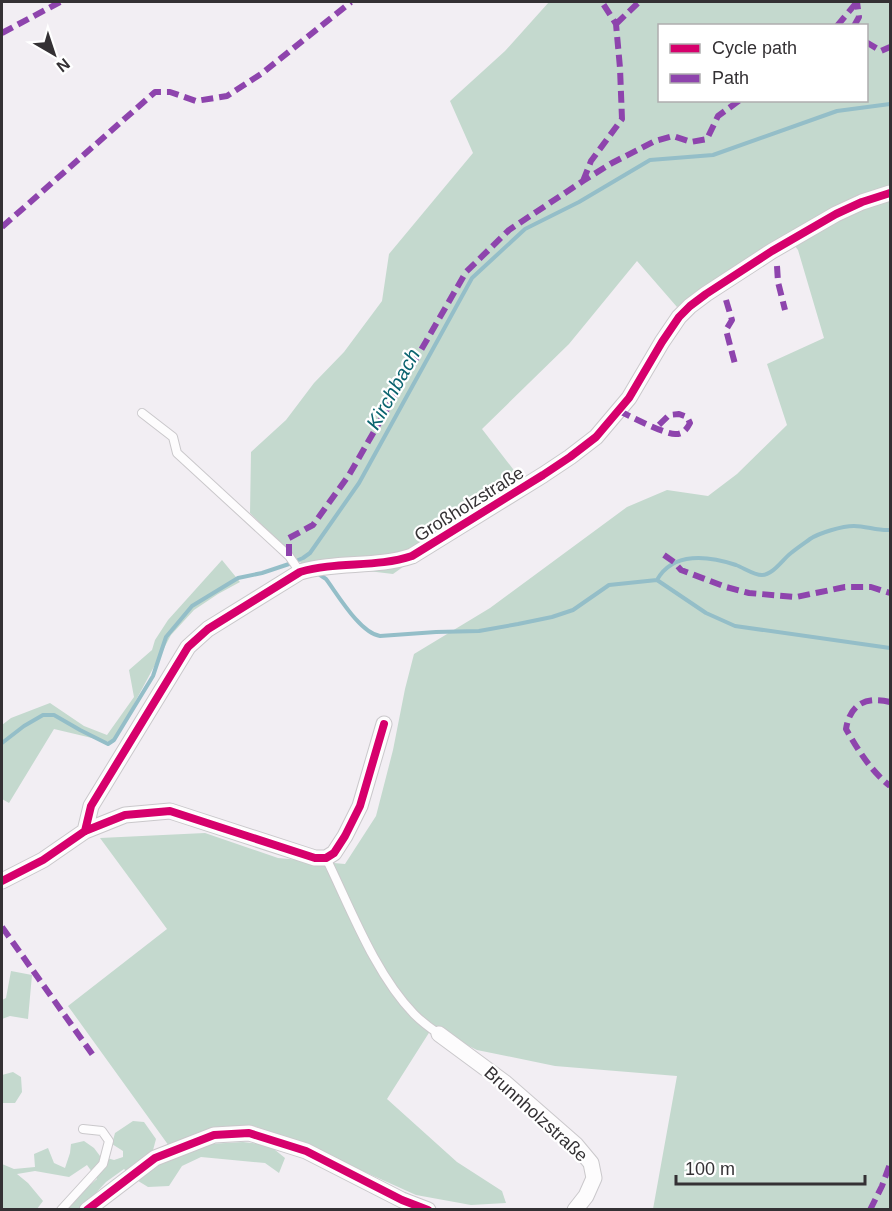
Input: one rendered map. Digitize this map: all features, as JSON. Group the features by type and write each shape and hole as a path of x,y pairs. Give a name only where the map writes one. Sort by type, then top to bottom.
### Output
{"street":[{"name":"Großholzstraße","path":"85,831 91,806 188,647 208,628 300,572 338,565 398,561 412,556 543,476 570,457 608,424 629,398 679,317 690,306 764,256 836,214 862,202 891,193"},
{"path":"2,881 43,860 85,831 125,816 171,811 315,858 326,858 334,853 360,806 384,724"},
{"name":"Brunnholzstraße","path":"439,1034 504,1082 576,1145 591,1163 594,1178 586,1196 575,1209"},
{"path":"87,1209 155,1158 214,1135 249,1133 306,1151 402,1200 428,1209"}],"lane":[{"path":"142,413 173,437 177,453 289,556 300,572"},
{"path":"326,858 387,980 414,1013 439,1034"},
{"path":"61,1209 103,1164 105,1157 109,1141 102,1131 83,1129"}],"green space":[{"path":"549,2 890,2 890,1209 653,1209 677,1076 555,1066 477,1050 432,1028 387,1099 457,1162 502,1191 506,1203 471,1205 416,1195 289,1138 254,1126 217,1130 169,1146 68,1006 167,929 100,838 205,833 278,858 345,864 376,816 414,654 490,608 627,507 667,490 708,496 737,474 787,425 767,364 824,338 798,250 791,241 677,307 637,261 569,344 482,429 523,482 393,574 301,563 250,513 251,452 286,420 314,383 344,352 382,301 389,254 473,153 450,101 505,51"},
{"path":"222,560 240,582 194,610 171,635 113,743 54,729 9,803 2,799 2,725 11,718 50,703 84,726 107,735 134,697 129,670 152,650 155,640 168,620"},
{"path":"11,971 32,975 28,1019 10,1016 2,1019 2,1000 6,998"},
{"path":"13,1072 21,1077 22,1092 15,1103 2,1103 2,1075"},
{"path":"133,1121 144,1122 156,1139 152,1154 155,1167 181,1152 208,1144 243,1142 269,1145 285,1158 279,1173 265,1163 201,1157 182,1166 169,1186 148,1187 124,1169 106,1182 94,1195 89,1209 66,1209 97,1179 87,1165 69,1177 35,1171 17,1174 43,1201 37,1209 2,1209 2,1164 14,1169 35,1167 34,1154 48,1148 54,1163 65,1168 71,1144 84,1141 100,1156 114,1160 123,1157 123,1151 112,1144 115,1133"}],"waterway":[{"name":"Kirchbach","path":"2,743 43,715 54,715 108,744 114,740 153,676 166,637 192,606 238,578 289,564 310,553 359,483 472,278 525,229 579,202 650,160 713,155 837,111 890,104"},
{"path":"657,580 672,564 692,558 715,559 762,575 774,570 800,546 825,532 854,526 890,530"},
{"path":"320,575 326,579 357,621 372,633 380,636 479,631 518,624 573,610 609,585 657,580 706,613 735,626 890,648"}],"marked path":[{"path":"2,33 60,2"},
{"path":"2,227 155,92 170,92 196,101 227,96 261,74 351,2"},
{"path":"583,181 591,161 622,119 616,24 602,2"},
{"path":"616,24 639,2"},
{"path":"839,24 857,2"},
{"path":"855,24 859,17 857,2"},
{"path":"868,43 881,51 890,47"},
{"path":"289,556 289,538 313,525 349,475 466,272 509,230 612,163 655,141 673,136 691,142 707,139 718,116 737,102"},
{"path":"777,266 778,282 785,310"},
{"path":"726,300 732,320 726,330 735,364"},
{"path":"619,411 656,428 671,434 683,432 690,423 687,417 679,414 669,415 656,428"},
{"path":"664,555 681,570 749,593 796,597 845,587 871,587 890,593"},
{"path":"890,702 874,700 861,704 851,713 846,729 871,767 890,786"},
{"path":"2,927 95,1058"},
{"path":"870,1210 890,1164"}],"cycle path":[{"path":"85,831 91,806 188,647 208,629 300,572 385,562 412,556 543,475 596,437 629,398 662,342 679,317 690,306 772,251 836,214 890,193"},
{"path":"2,881 43,860 85,831 125,815 170,811 315,858 326,858 334,853 360,806 384,724"},
{"path":"87,1210 155,1158 214,1135 249,1133 306,1151 402,1200 428,1210"}]}
